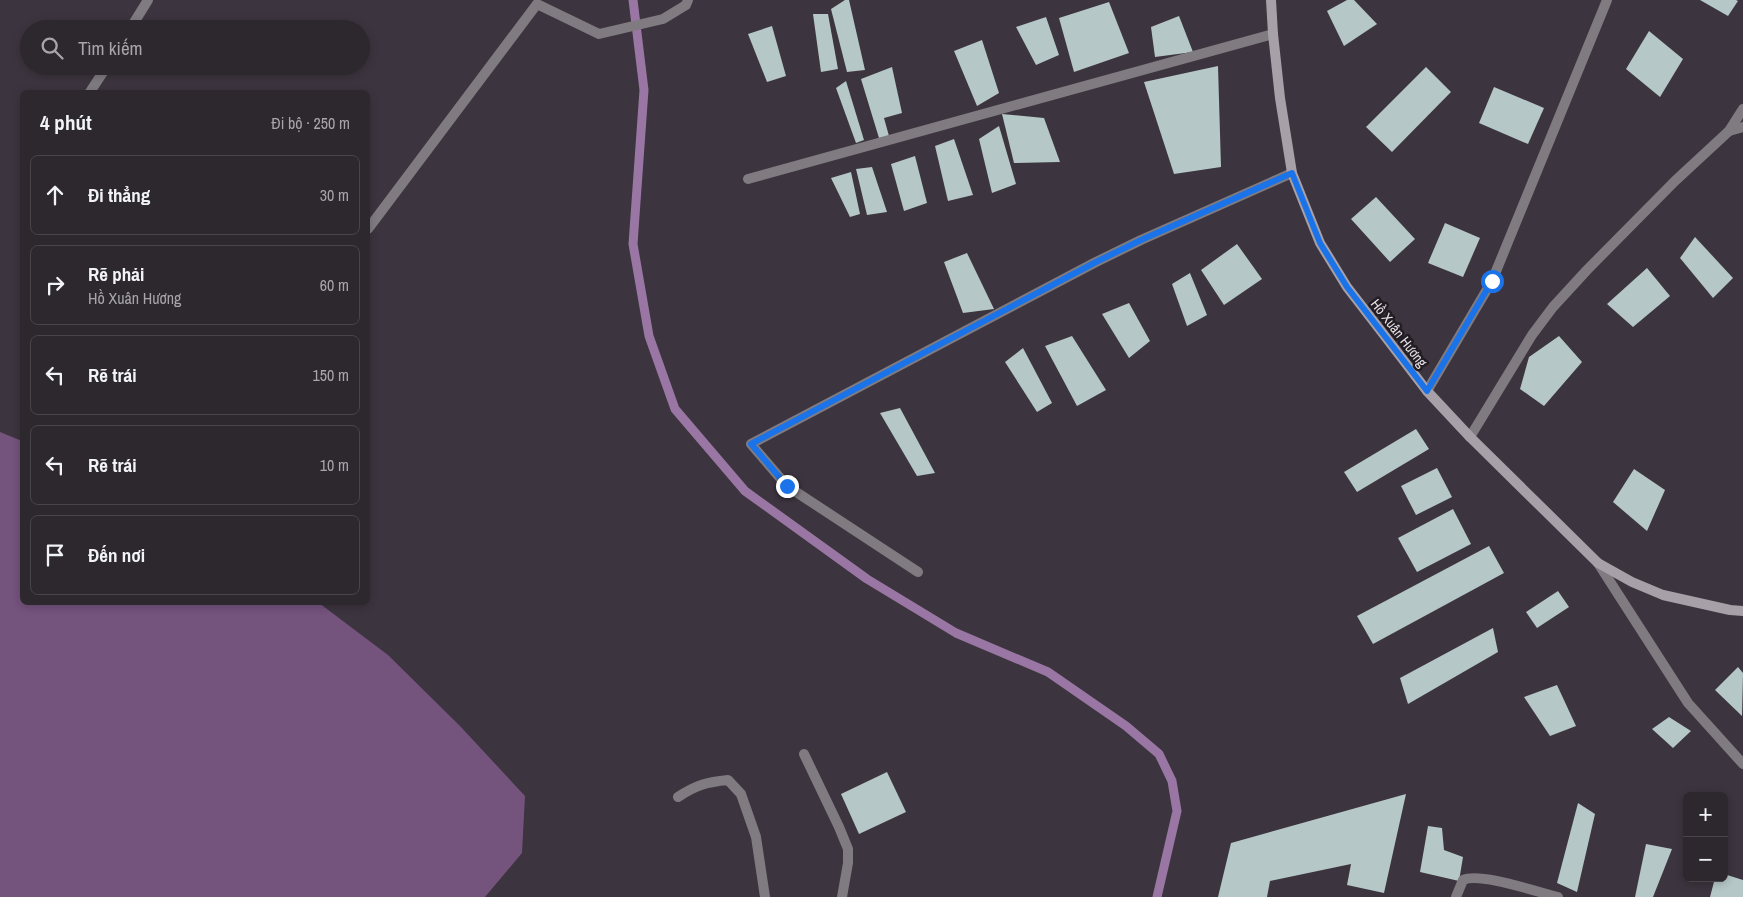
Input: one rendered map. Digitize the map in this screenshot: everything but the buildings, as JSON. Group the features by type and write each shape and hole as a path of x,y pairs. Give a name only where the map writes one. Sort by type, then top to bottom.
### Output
{"main road":[{"name":"Hồ Xuân Hương","path":"1271,0 1273,34 1292,173 1320,243 1347,287 1427,391 1470,437 1598,563 1632,582 1663,595 1730,610 1743,610"}],"street":[{"path":"136,20 148,0"},
{"path":"370,226 537,4 599,34 663,19 686,5 688,0"},
{"path":"1427,391 1492,281 1607,0"},
{"path":"748,179 1273,34"},
{"path":"91,90 101,75"},
{"path":"1470,437 1522,351 1553,307 1675,181 1729,131 1743,109"},
{"path":"1729,131 1743,127"},
{"path":"918,572 787,486 751,444 1096,262 1292,173"},
{"path":"1598,563 1688,703 1743,764"},
{"path":"804,754 848,849 848,863 842,897"},
{"path":"678,797 691,788 708,782 728,780 741,794 756,838 765,897"},
{"path":"1456,897 1463,880 1474,877 1558,897"}],"shaded area":[{"path":"0,432 20,440 20,605 322,605 388,655 460,726 525,796 522,853 485,897 0,897"}],"waterway":[{"path":"633,0 644,90 633,244 649,336 675,409 745,491 867,579 956,633 1048,672 1126,726 1159,754 1172,781 1177,811 1157,897"}],"route":[{"path":"787,486 751,444 1096,262 1292,173 1320,243 1347,287 1427,391 1492,281"}]}
